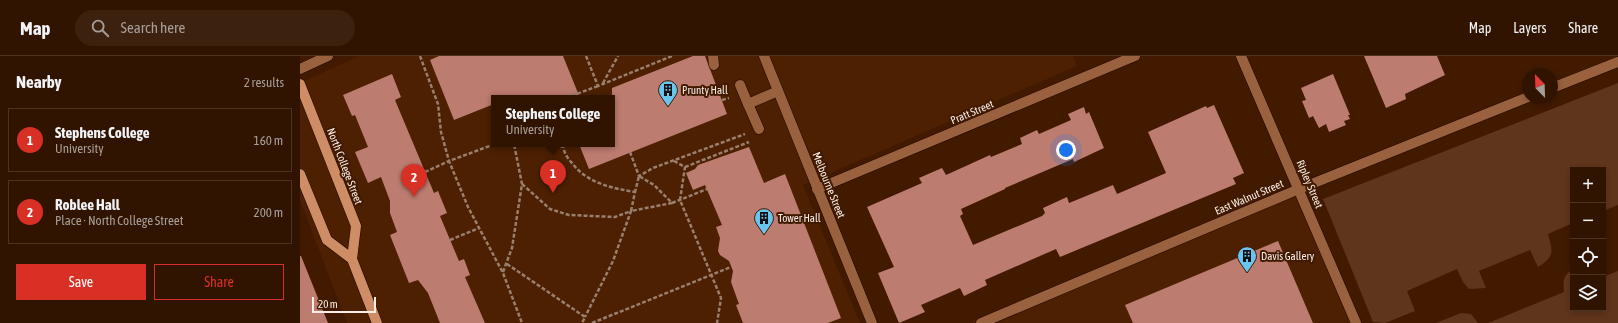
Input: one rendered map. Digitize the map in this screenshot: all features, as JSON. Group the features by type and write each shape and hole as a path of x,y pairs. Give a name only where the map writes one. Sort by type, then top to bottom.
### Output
{"main road":[{"name":"North College Street","path":"300,84 356,226 352,259 377,323"},
{"path":"300,174 327,240 352,259"}],"street":[{"path":"300,69 328,56"},
{"name":"Melbourne Street","path":"764,56 872,323"},
{"name":"Pratt Street","path":"818,190 1135,56"},
{"name":"Ripley Street","path":"1240,56 1300,189 1356,323"},
{"path":"1558,86 1618,62"},
{"path":"740,85 759,129"},
{"path":"748,104 778,91"},
{"name":"East Walnut Street","path":"981,323 1300,189 1522,100"}],"path":[{"path":"420,56 438,104 441,132 450,161 468,207 503,273 522,323"},
{"path":"586,56 598,86"},
{"path":"602,84 618,56"},
{"path":"576,95 672,56"},
{"path":"639,176 674,161 759,129"},
{"path":"674,161 685,167 749,142"},
{"path":"425,172 491,146"},
{"path":"503,273 512,248 522,184 515,147"},
{"path":"563,147 568,159 579,173 593,182 635,192"},
{"path":"582,323 613,261 631,211 639,176 630,152"},
{"path":"685,167 680,200 721,298 717,323"},
{"path":"639,176 654,185 672,203"},
{"path":"522,184 550,209 569,214 615,217 631,211 672,203 707,189"},
{"path":"450,240 479,228"},
{"path":"507,264 585,317"},
{"path":"592,323 731,267"}],"shaded area":[{"path":"359,56 1073,56 1077,66 803,185 860,323 347,323 300,200 300,83"},
{"path":"1618,83 1618,205 1606,210 1606,167 1570,167 1570,224 1548,234 1552,249 1550,256 1538,267 1530,250 1479,271 1486,288 1469,289 1463,282 1457,269 1407,291 1415,311 1385,323 1373,322 1323,199"},
{"path":"1297,188 1355,323 969,323"},
{"path":"1618,271 1618,323 1488,323 1564,292 1564,279 1570,272 1570,311 1606,311 1606,276"},
{"path":"1461,313 1471,314 1478,323 1436,323"}],"building":[{"path":"439,56 563,56 579,95 491,95 491,105 454,120 430,60"},
{"name":"Prunty Hall","path":"693,56 705,56 727,114 589,169 580,147 615,147 615,95 612,95 612,88"},
{"path":"1364,56 1437,56 1445,75 1405,94 1406,99 1386,108"},
{"path":"392,74 401,97 395,100 434,193 438,191 447,213 440,216 459,261 464,259 470,275 465,277 485,323 440,323 428,293 418,280 409,283 390,235 397,232 390,213 390,201 381,177 368,183 355,152 368,147 355,115 352,116 343,95"},
{"path":"1333,74 1350,115 1348,115 1350,119 1344,121 1346,125 1329,132 1326,124 1319,128 1313,116 1309,118 1302,101 1306,100 1301,88"},
{"path":"1214,105 1244,173 1233,178 1236,184 1060,257 1056,249 985,280 987,285 964,296 960,288 921,305 925,312 899,323 878,273 894,267 867,207 922,183 919,178 942,168 946,175 990,155 991,157 1022,144 1020,138 1037,130 1039,134 1071,120 1068,114 1084,107 1086,114 1089,112 1104,148 1074,162 1073,159 1005,188 961,209 963,214 960,216 973,245 1042,216 1045,213 1043,208 1067,197 1069,203 1113,185 1117,194 1166,173 1148,132 1206,106 1207,108"},
{"name":"Tower Hall","path":"749,147 764,183 785,174 841,318 828,323 743,323 736,305 739,304 731,282 733,271 729,261 720,255 718,251 720,238 716,227 722,225 705,185 693,190 686,173 695,169 698,165"},
{"name":"Davis Gallery","path":"1278,241 1313,323 1133,323 1125,305"},
{"path":"301,256 328,323 300,323"}],"place":[{"name":"Prunty Hall","path":"668,107"},
{"name":"Stephens College","path":"553,193"},
{"name":"Roblee Hall","path":"414,197"},
{"name":"Tower Hall","path":"764,235"},
{"name":"Davis Gallery","path":"1247,273"}]}
